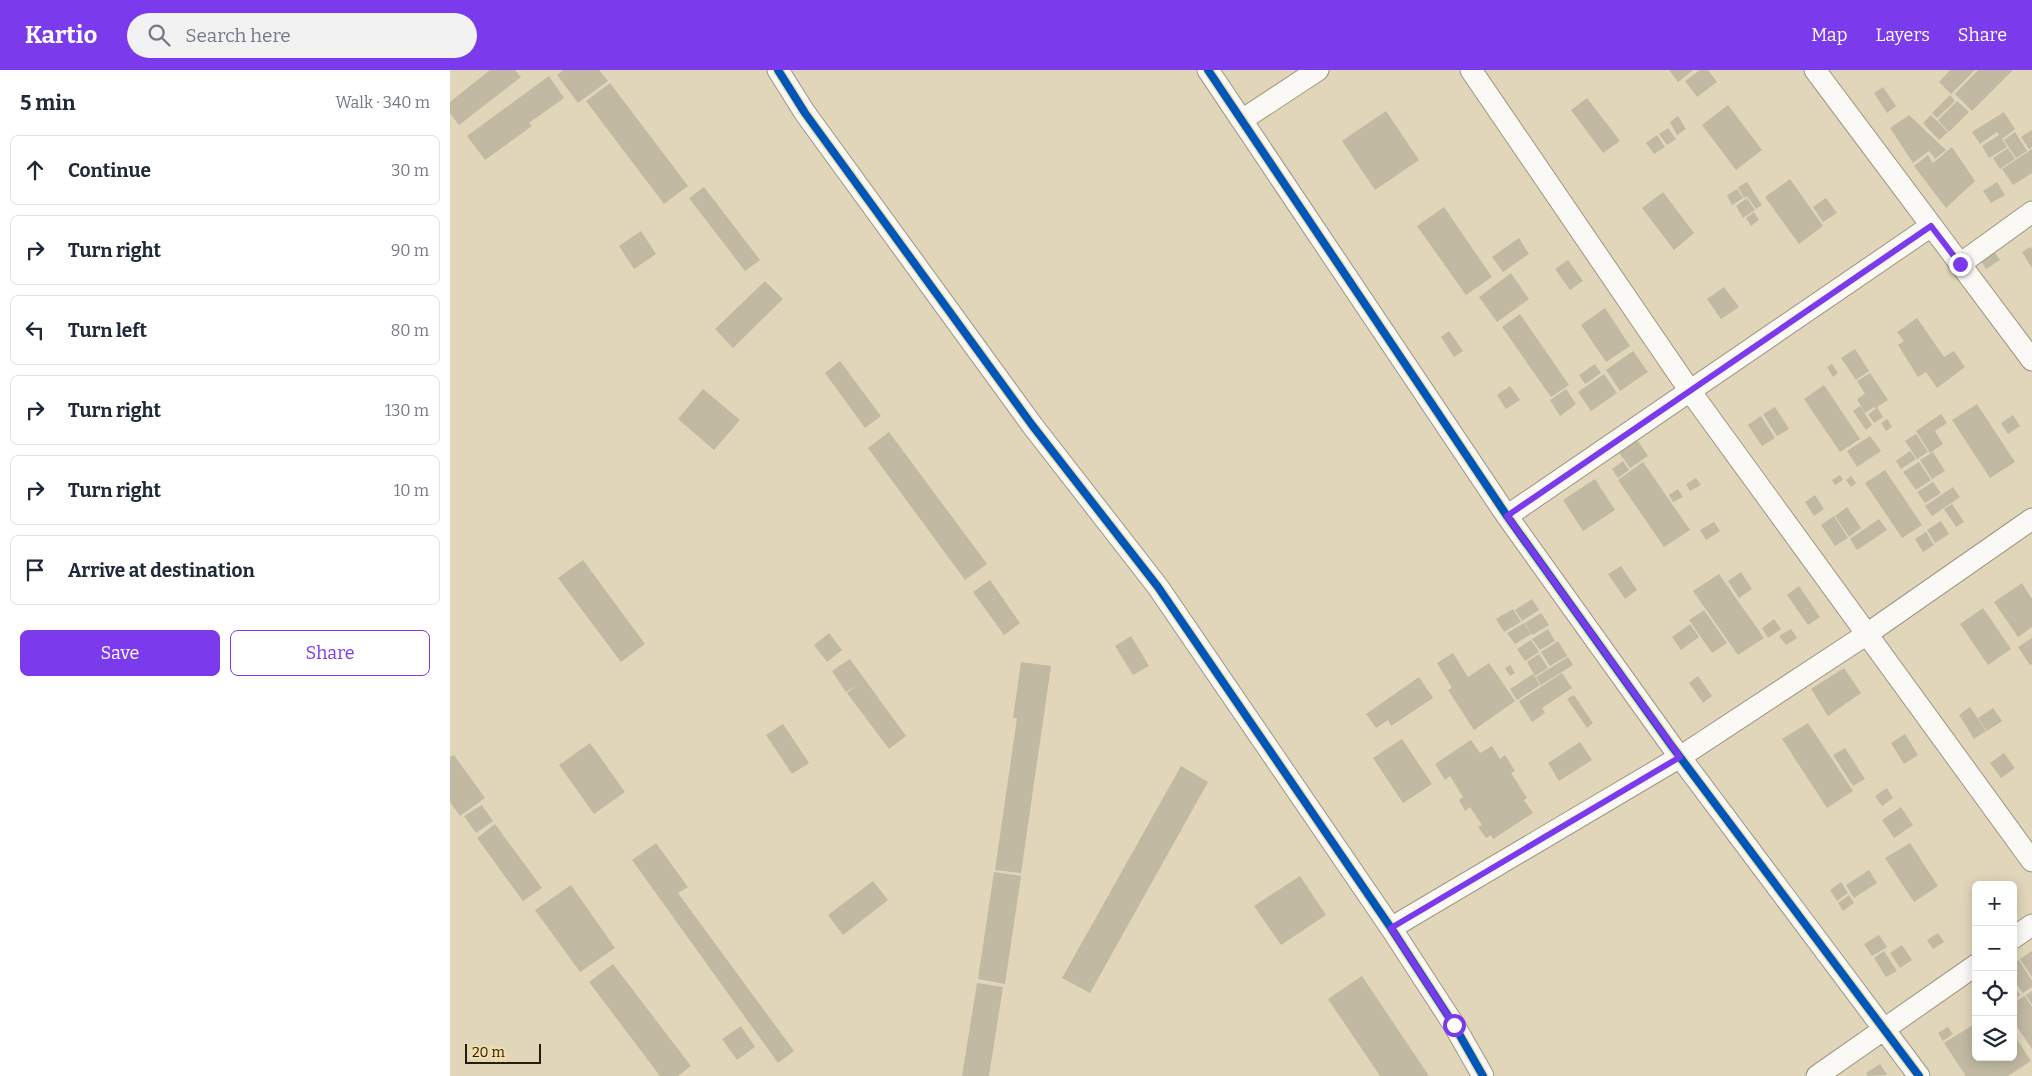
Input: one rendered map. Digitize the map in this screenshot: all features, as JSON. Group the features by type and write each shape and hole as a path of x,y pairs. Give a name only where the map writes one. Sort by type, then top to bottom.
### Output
{"street":[{"path":"778,70 811,121 1032,425 1158,587 1391,928 1454,1025 1482,1076"},
{"path":"1208,70 1507,516 1680,757 1919,1076"},
{"path":"1242,120 1318,70"},
{"path":"1471,70 1690,391 2032,861"},
{"path":"1814,70 2032,360"},
{"path":"1960,264 2032,212"},
{"path":"1507,516 1931,226"},
{"path":"1391,928 1680,757 1867,634 2032,519"},
{"path":"2017,935 2032,925"},
{"path":"1817,1076 1972,968"}],"building":[{"path":"490,70 515,70 521,77 459,125 450,113 450,102"},
{"path":"563,70 599,70 608,81 578,103 557,75"},
{"path":"1669,70 1693,70 1678,82"},
{"path":"1700,70 1708,70 1717,82 1697,97 1685,81"},
{"path":"1950,70 1975,70 1951,94 1939,82"},
{"path":"1978,70 2013,70 1972,111 1955,94"},
{"path":"549,76 564,98 529,123 532,126 485,160 467,136"},
{"path":"610,83 688,186 664,204 586,101"},
{"path":"1883,87 1896,106 1887,113 1874,93"},
{"path":"1950,95 1955,101 1937,118 1932,113"},
{"path":"1587,98 1620,141 1603,153 1571,110"},
{"path":"1957,101 1969,112 1949,132 1938,120"},
{"path":"1728,105 1762,150 1736,170 1702,125"},
{"path":"1386,111 1419,160 1375,190 1342,141"},
{"path":"2004,112 2015,129 2002,139 2007,147 1989,158 1982,146 1999,135 1997,132 1980,144 1972,132"},
{"path":"1909,115 1946,150 1935,159 1929,151 1913,163 1890,128"},
{"path":"1931,115 1948,132 1939,140 1923,123"},
{"path":"1678,116 1686,129 1677,135 1670,122"},
{"path":"1668,128 1676,139 1667,145 1659,134"},
{"path":"2032,130 2032,147 2029,149 2021,137"},
{"path":"2015,132 2027,151 2016,158 2004,140"},
{"path":"1657,135 1665,147 1654,154 1646,143"},
{"path":"1952,147 1975,181 1946,208 1914,166 1928,155 1933,163"},
{"path":"2008,148 2015,159 2000,169 1993,158"},
{"path":"2032,149 2032,173 2013,185 2002,169"},
{"path":"1790,179 1823,226 1799,244 1765,197"},
{"path":"1747,182 1762,205 1756,209 1747,196 1744,198 1738,187"},
{"path":"1997,182 2005,195 1991,203 1983,191"},
{"path":"704,187 760,260 745,271 689,198"},
{"path":"1737,189 1743,198 1732,205 1727,195"},
{"path":"1663,192 1694,233 1674,250 1642,208"},
{"path":"1747,198 1755,210 1743,218 1736,206"},
{"path":"1826,198 1837,213 1823,222 1813,207"},
{"path":"1444,207 1492,277 1466,295 1417,226"},
{"path":"1754,212 1759,220 1751,226 1746,218"},
{"path":"641,231 656,254 634,269 619,246"},
{"path":"1519,238 1529,254 1503,272 1492,257"},
{"path":"2030,247 2032,249 2032,268 2022,252"},
{"path":"1993,250 2000,260 1986,269 1980,259"},
{"path":"1568,260 1583,281 1570,290 1555,269"},
{"path":"1511,273 1529,299 1497,322 1479,297"},
{"path":"765,281 783,299 733,348 715,329"},
{"path":"1724,287 1739,307 1721,319 1707,299"},
{"path":"1605,308 1630,346 1606,362 1581,325"},
{"path":"1520,314 1569,385 1551,397 1502,327"},
{"path":"1917,318 1944,357 1954,351 1965,367 1937,388 1926,372 1918,377 1898,345 1904,341 1897,332"},
{"path":"1449,331 1463,351 1454,357 1441,337"},
{"path":"1855,349 1869,371 1856,380 1841,358"},
{"path":"1633,351 1648,372 1620,391 1606,370"},
{"path":"840,361 881,416 865,428 825,373"},
{"path":"1595,364 1601,373 1585,384 1579,375"},
{"path":"1832,364 1838,373 1833,377 1827,367"},
{"path":"1870,373 1888,400 1877,407 1883,417 1874,423 1868,414 1876,409 1874,407 1865,413 1857,399 1865,394 1857,381"},
{"path":"1604,374 1617,393 1591,411 1578,392"},
{"path":"1824,385 1860,439 1840,452 1804,399"},
{"path":"1510,386 1520,400 1506,409 1497,395"},
{"path":"703,389 740,420 714,450 678,419"},
{"path":"1566,389 1576,404 1560,416 1550,400"},
{"path":"1977,404 2015,462 1990,478 1952,420"},
{"path":"1860,406 1872,425 1866,430 1853,411"},
{"path":"1775,407 1789,429 1777,436 1763,414"},
{"path":"1941,414 1947,423 1935,431 1943,444 1930,453 1916,431"},
{"path":"2013,415 2020,426 2008,434 2001,423"},
{"path":"1761,416 1775,438 1762,446 1748,425"},
{"path":"1887,419 1892,427 1886,431 1881,423"},
{"path":"889,432 987,564 965,580 868,448"},
{"path":"1916,434 1928,452 1917,459 1905,441"},
{"path":"1870,436 1881,451 1857,467 1847,451"},
{"path":"1636,438 1648,456 1630,468 1618,451"},
{"path":"1910,451 1916,459 1901,469 1896,461"},
{"path":"1933,452 1945,471 1932,479 1920,460"},
{"path":"1623,461 1629,470 1618,478 1612,469"},
{"path":"1643,462 1690,530 1664,547 1618,480"},
{"path":"1919,462 1931,480 1916,490 1903,472"},
{"path":"1885,470 1922,525 1902,538 1865,483"},
{"path":"1840,475 1843,480 1835,485 1832,480"},
{"path":"1851,476 1856,483 1851,487 1846,480"},
{"path":"1696,478 1701,485 1690,491 1686,484"},
{"path":"1595,479 1615,510 1583,531 1563,500"},
{"path":"1933,482 1941,493 1925,503 1917,492"},
{"path":"1953,487 1960,497 1932,516 1925,506"},
{"path":"1678,489 1683,497 1673,502 1669,495"},
{"path":"1815,495 1824,509 1814,516 1805,502"},
{"path":"1952,504 1964,522 1956,527 1944,509"},
{"path":"1847,507 1861,528 1849,537 1835,516"},
{"path":"1834,516 1848,538 1835,546 1821,525"},
{"path":"1879,519 1887,530 1857,550 1850,539"},
{"path":"1941,521 1949,534 1935,543 1927,530"},
{"path":"1714,522 1720,531 1706,540 1700,530"},
{"path":"1926,532 1934,545 1923,552 1915,539"},
{"path":"583,560 645,644 621,662 558,578"},
{"path":"1621,566 1637,590 1625,599 1608,574"},
{"path":"1741,572 1752,589 1739,598 1728,581"},
{"path":"1719,574 1764,638 1738,655 1693,591"},
{"path":"990,580 1020,623 1004,635 973,592"},
{"path":"2022,583 2032,599 2032,627 2018,637 1994,602"},
{"path":"1799,586 1820,617 1808,625 1787,595"},
{"path":"1532,599 1539,610 1522,621 1515,610"},
{"path":"1983,608 2011,649 1988,665 1960,624"},
{"path":"1513,609 1521,622 1504,632 1496,619"},
{"path":"1704,610 1727,643 1712,653 1689,620"},
{"path":"1541,613 1549,625 1532,635 1525,623"},
{"path":"1774,619 1781,629 1768,638 1762,628"},
{"path":"1524,623 1531,634 1515,644 1507,633"},
{"path":"1690,624 1699,637 1681,650 1672,637"},
{"path":"1548,629 1555,641 1540,650 1532,639"},
{"path":"1791,629 1797,638 1786,645 1779,636"},
{"path":"829,633 842,650 827,662 814,645"},
{"path":"1131,636 1149,666 1133,675 1115,646"},
{"path":"2032,638 2032,664 2030,665 2018,647"},
{"path":"1531,640 1539,652 1525,661 1517,649"},
{"path":"1558,641 1567,656 1550,666 1541,652"},
{"path":"1453,653 1468,677 1489,663 1515,701 1474,730 1448,690 1452,688 1437,663"},
{"path":"1539,654 1548,668 1535,676 1527,662"},
{"path":"1568,657 1573,665 1541,685 1536,677"},
{"path":"850,659 906,736 889,749 847,693 858,684 846,692 832,671"},
{"path":"1021,662 1051,666 1021,873 995,870 1017,718 1013,718"},
{"path":"1510,665 1515,673 1510,676 1505,668"},
{"path":"1844,668 1861,693 1828,716 1811,689"},
{"path":"1562,673 1572,688 1542,708 1545,713 1532,722 1519,701"},
{"path":"1533,674 1540,685 1517,700 1510,689"},
{"path":"1698,676 1712,696 1703,703 1689,683"},
{"path":"1419,677 1433,698 1391,726 1388,720 1376,728 1366,714"},
{"path":"1574,695 1593,723 1587,728 1567,699"},
{"path":"1970,707 1986,731 1974,739 1959,715"},
{"path":"1993,708 2002,721 1987,731 1978,718"},
{"path":"1808,723 1853,791 1827,808 1782,739"},
{"path":"783,724 809,763 792,774 766,735"},
{"path":"1905,734 1918,755 1904,764 1891,743"},
{"path":"1402,739 1432,784 1403,803 1373,758"},
{"path":"1471,740 1480,753 1492,746 1500,759 1505,755 1515,771 1511,773 1527,798 1524,800 1533,813 1493,839 1491,835 1486,838 1478,827 1482,825 1470,807 1465,811 1459,800 1463,797 1450,776 1445,780 1435,764"},
{"path":"1580,742 1592,760 1559,781 1548,763"},
{"path":"590,743 625,792 594,814 559,765"},
{"path":"1845,748 1865,779 1853,786 1833,755"},
{"path":"2004,753 2015,768 2001,778 1990,763"},
{"path":"454,755 485,798 460,816 450,802 450,757"},
{"path":"1181,766 1208,782 1090,993 1062,978"},
{"path":"1887,788 1893,798 1882,806 1875,796"},
{"path":"482,805 493,821 476,833 464,816"},
{"path":"1901,807 1913,825 1894,838 1882,820"},
{"path":"495,824 542,888 523,901 477,838"},
{"path":"656,843 688,887 678,893 794,1051 778,1063 632,860"},
{"path":"1910,843 1938,886 1914,902 1885,858"},
{"path":"1869,870 1877,883 1854,898 1846,885"},
{"path":"994,872 1021,876 1005,984 978,979"},
{"path":"1300,876 1326,915 1281,945 1254,906"},
{"path":"873,881 888,900 843,935 828,915"},
{"path":"1841,882 1848,893 1837,901 1830,890"},
{"path":"571,885 615,948 580,972 535,910"},
{"path":"1849,895 1854,903 1843,911 1838,903"},
{"path":"1938,933 1944,942 1933,949 1927,940"},
{"path":"1879,935 1887,947 1872,956 1864,944"},
{"path":"1902,945 1912,960 1900,968 1890,953"},
{"path":"1884,951 1897,971 1886,977 1874,958"},
{"path":"2032,951 2032,977 2020,959"},
{"path":"2019,960 2032,981 2032,987 2023,993 2017,985 2017,961"},
{"path":"613,964 691,1066 678,1076 660,1076 589,982"},
{"path":"1362,976 1429,1076 1380,1076 1328,999"},
{"path":"977,983 1003,987 989,1076 962,1076"},
{"path":"2032,991 2032,1005 2026,995"},
{"path":"2025,996 2032,1007 2032,1049 2017,1027 2017,1001"},
{"path":"741,1026 755,1047 737,1060 722,1039"},
{"path":"1972,1026 1972,1061 2017,1061 2017,1039 2031,1061 2008,1076 1966,1076 1944,1043"},
{"path":"1948,1027 1953,1034 1943,1041 1938,1033"},
{"path":"1880,1064 1887,1075 1868,1076 1866,1073"}],"cycle path":[{"path":"778,70 805,113 1032,425 1158,587 1391,928 1454,1025 1483,1076"},
{"path":"1208,70 1507,516 1671,745 1919,1076"}],"route":[{"path":"1454,1025 1391,928 1680,757 1507,516 1931,226 1960,264"}]}
